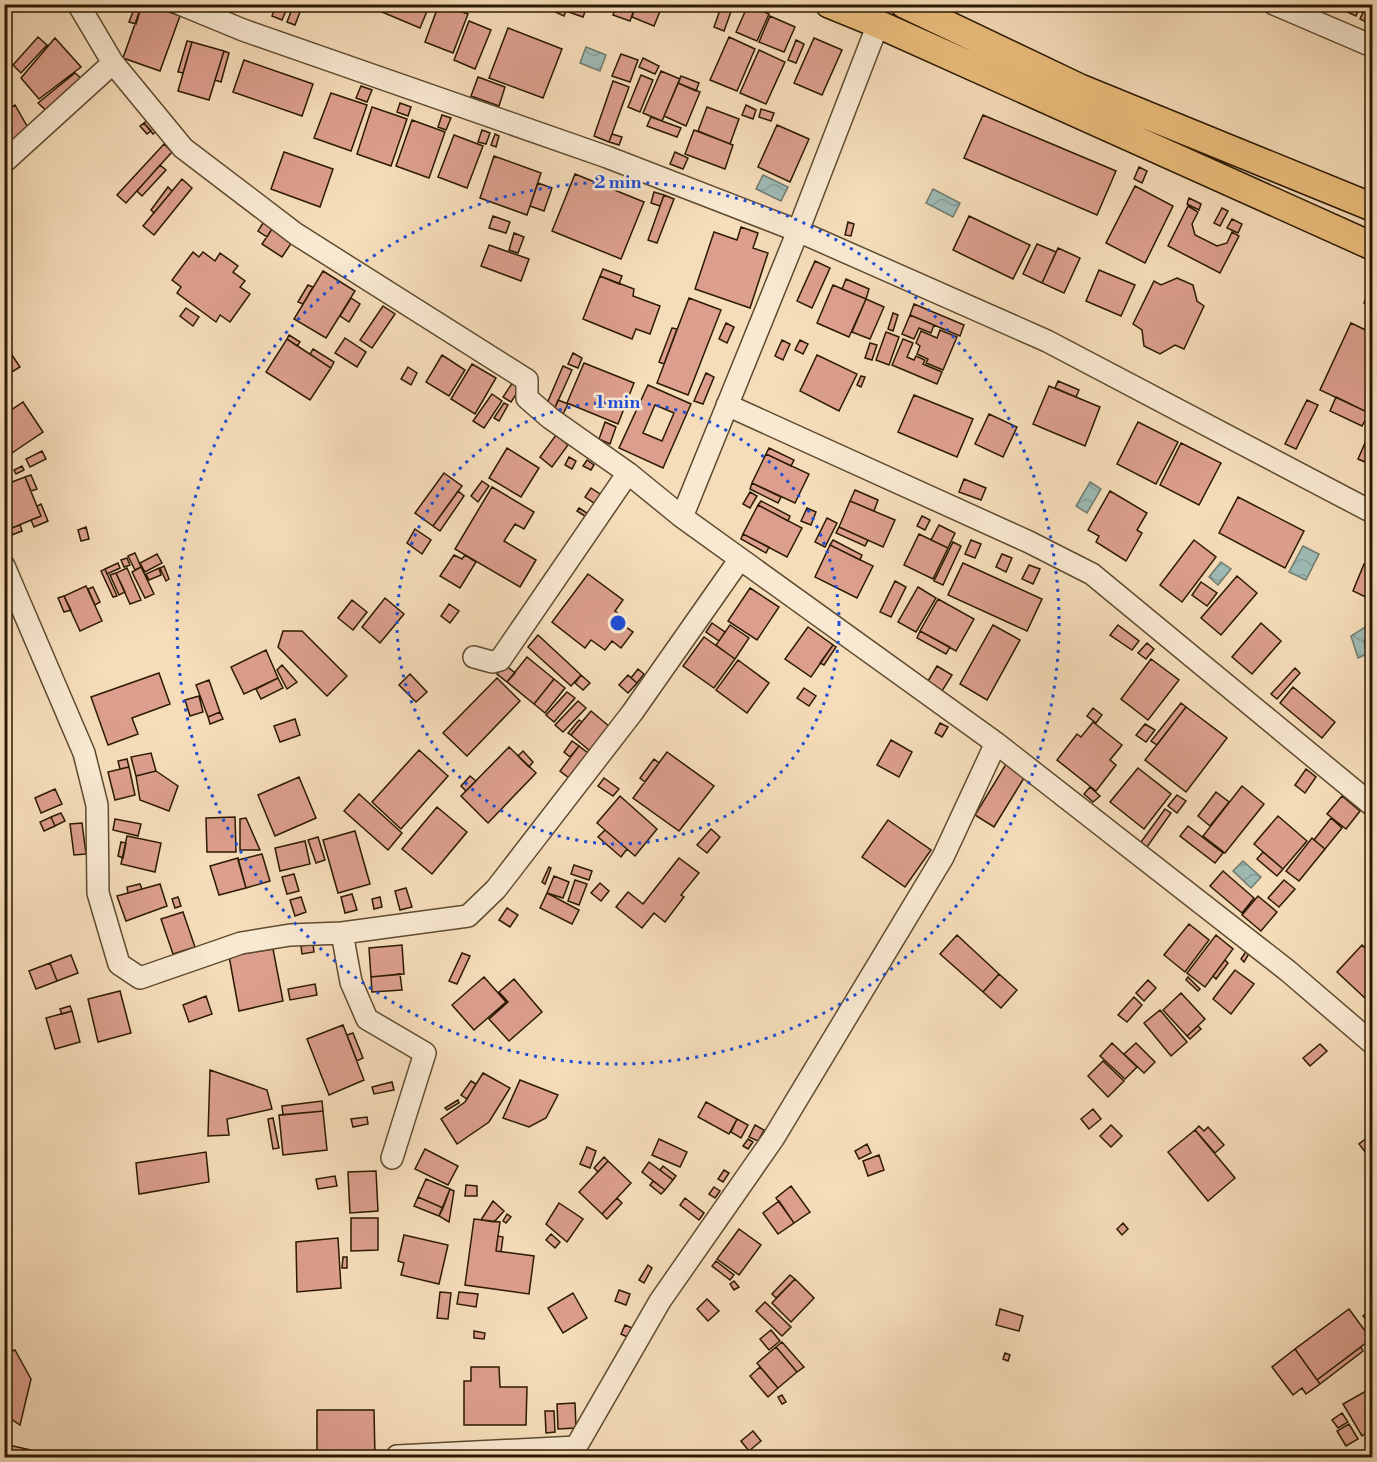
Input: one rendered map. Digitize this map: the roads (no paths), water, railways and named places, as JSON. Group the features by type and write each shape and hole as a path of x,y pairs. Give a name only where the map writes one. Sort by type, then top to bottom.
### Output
{"main road":[{"path":"829,4 1372,246"},
{"path":"904,4 1080,88 1372,207"}],"street":[{"path":"78,4 113,63 183,148 296,234 526,380 527,398 550,418 628,472 682,517 996,743 1288,971 1372,1043"},
{"path":"180,4 243,30 607,157 798,231 1047,341 1372,512"},
{"path":"1274,4 1372,46"},
{"path":"682,517 798,231 878,24"},
{"path":"4,162 113,63"},
{"path":"727,405 1029,542 1092,574 1372,805"},
{"path":"474,657 492,662 500,660 628,472"},
{"path":"4,566 84,753 97,805 98,893 119,964 140,978 241,943 290,935 342,933 468,916 496,889 624,722 740,559"},
{"path":"397,1456 576,1447 660,1301 773,1139 943,857 996,743"},
{"path":"342,933 351,982 368,1019 425,1053 392,1158"}],"water":[{"path":"586,47 606,55 600,71 580,63"},
{"path":"763,175 788,187 781,201 756,189"},
{"path":"933,189 960,203 953,217 926,203"},
{"path":"1090,482 1101,489 1087,513 1076,506"},
{"path":"1303,546 1319,554 1306,580 1289,572"},
{"path":"1221,562 1231,569 1218,585 1209,577"},
{"path":"1365,627 1369,636 1364,642 1367,654 1358,658 1351,636"},
{"path":"1243,861 1261,877 1251,888 1233,871"}]}
